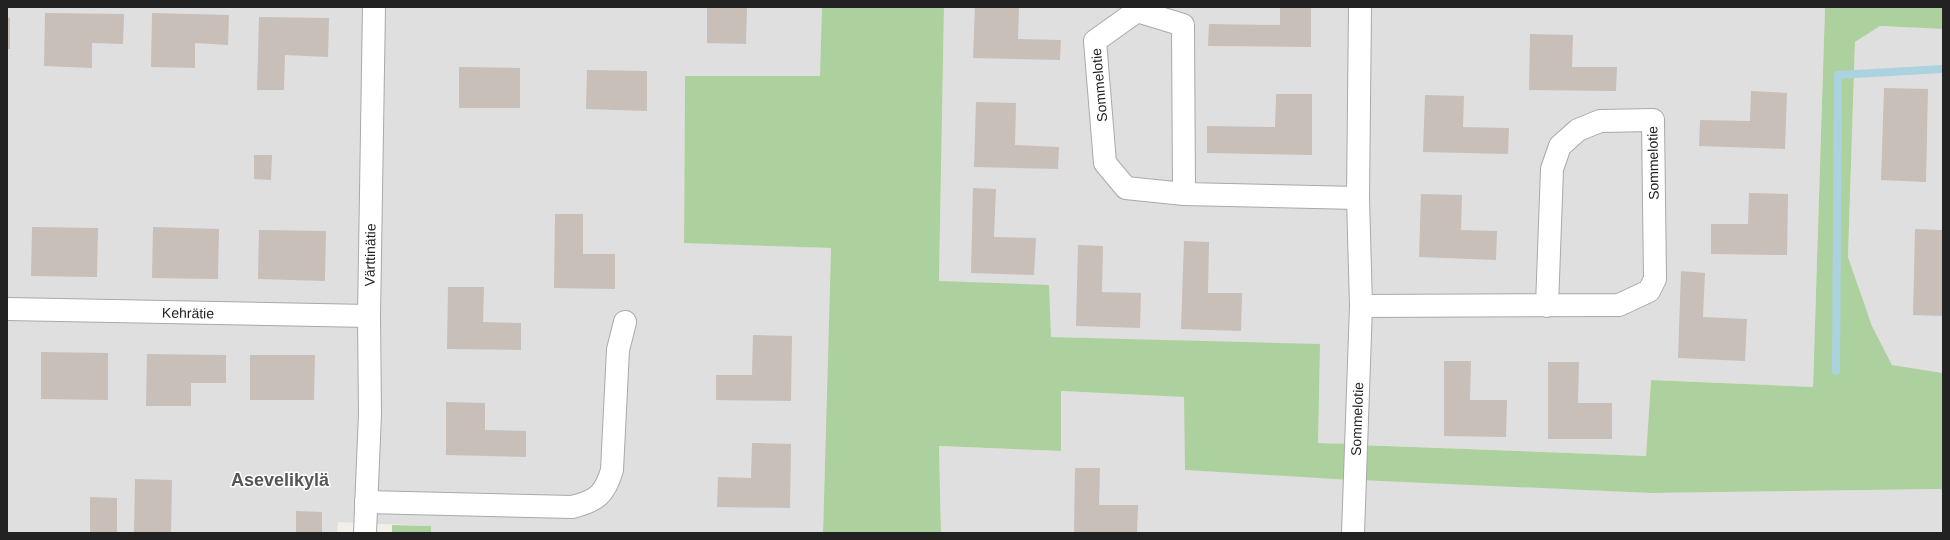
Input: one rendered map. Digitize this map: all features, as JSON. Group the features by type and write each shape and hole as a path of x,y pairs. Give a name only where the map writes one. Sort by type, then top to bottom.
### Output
{"street":[{"name":"Värttinätie","path":"365,533 370,414 369,316 374,7"},
{"name":"Sommelotie","path":"1353,533 1361,306 1358,198 1360,7"},
{"name":"Sommelotie","path":"1184,194 1183,25 1136,11 1095,41 1105,162 1126,188 1184,194 1358,198"},
{"name":"Sommelotie","path":"1361,306 1547,306 1619,305 1649,291 1655,279 1653,120 1600,120 1578,130 1560,146 1552,169 1547,306"},
{"name":"Kehrätie","path":"7,309 369,316"},
{"path":"366,502 572,507 588,503 607,488 612,470 618,350 625,322"}],"shaded area":[{"path":"7,7 822,7 821,76 685,76 684,242 831,248 823,533 431,533 431,526 338,522 337,533 7,533"},
{"path":"944,7 1825,7 1813,387 1651,380 1646,456 1318,443 1212,342 1051,337 939,281"},
{"path":"1880,26 1943,29 1943,373 1892,365 1872,326 1848,257 1855,42"},
{"path":"1061,391 1185,397 1185,470 1651,493 1941,489 1943,492 1943,533 941,533 939,446 1061,451"}],"green space":[{"path":"822,7 944,7 939,281 1049,285 1051,337 1320,344 1318,443 1352,444 1351,480 1185,470 1184,397 1061,391 1061,451 939,446 941,533 823,533 831,248 684,243 685,76 820,76"},
{"path":"1825,7 1943,7 1943,29 1880,26 1855,42 1848,257 1872,326 1892,365 1943,373 1943,492 1941,489 1651,493 1359,480 1361,445 1646,456 1651,380 1813,387"},
{"path":"392,525 431,526 431,533 392,533"}],"building":[{"path":"707,7 747,7 746,44 707,43"},
{"path":"975,7 1019,7 1018,39 1061,40 1060,60 973,58"},
{"path":"1280,7 1311,7 1311,47 1208,46 1209,24 1280,25"},
{"path":"45,13 124,14 123,44 92,43 92,68 44,66"},
{"path":"152,13 229,15 228,45 195,43 195,68 151,67"},
{"path":"7,17 10,18 10,49 7,49"},
{"path":"259,17 329,18 328,57 285,55 284,90 257,90"},
{"path":"1530,34 1573,35 1572,67 1617,67 1616,91 1529,90"},
{"path":"459,67 520,68 520,108 459,108"},
{"path":"587,70 647,71 647,111 586,109"},
{"path":"1884,88 1928,89 1926,182 1881,180"},
{"path":"1751,91 1787,93 1785,149 1699,146 1700,120 1750,121"},
{"path":"1276,94 1312,94 1312,155 1207,153 1207,126 1275,127"},
{"path":"1425,95 1464,96 1463,127 1509,128 1508,154 1423,152"},
{"path":"976,102 1016,103 1015,145 1059,147 1058,169 974,167"},
{"path":"254,155 272,155 271,180 254,179"},
{"path":"973,188 996,189 994,237 1036,238 1034,275 971,273"},
{"path":"1749,193 1788,194 1787,255 1711,254 1711,224 1748,224"},
{"path":"1421,194 1462,195 1461,230 1497,231 1496,260 1419,257"},
{"path":"555,214 583,214 583,254 615,254 615,289 554,288"},
{"path":"32,227 98,228 97,277 31,276"},
{"path":"153,227 219,229 218,279 152,278"},
{"path":"1915,229 1943,230 1943,316 1913,315"},
{"path":"259,230 326,231 325,281 258,279"},
{"path":"1184,241 1209,242 1208,293 1242,293 1241,331 1181,329"},
{"path":"1078,245 1103,246 1102,292 1141,293 1140,328 1076,326"},
{"path":"1681,271 1705,273 1703,317 1747,319 1745,361 1678,358"},
{"path":"448,287 484,287 483,322 521,323 521,350 447,349"},
{"path":"753,335 792,336 791,401 716,400 716,375 752,375"},
{"path":"41,352 108,353 108,400 41,399"},
{"path":"147,354 226,355 226,383 191,383 191,406 146,406"},
{"path":"250,355 315,355 314,400 250,400"},
{"path":"1444,361 1471,361 1470,400 1507,400 1506,437 1444,436"},
{"path":"1548,362 1579,362 1578,403 1612,403 1612,439 1548,439"},
{"path":"446,402 485,403 485,430 526,431 526,457 446,455"},
{"path":"752,443 791,444 790,508 717,507 718,477 751,478"},
{"path":"1075,468 1100,468 1099,505 1138,505 1137,533 1074,533"},
{"path":"135,479 172,480 171,533 134,533"},
{"path":"90,497 117,498 117,533 90,533"},
{"path":"296,511 322,512 322,533 296,533"}],"waterway":[{"path":"1836,371 1838,75 1943,69"}],"district":[{"name":"Asevelikylä","path":"280,480"}]}
